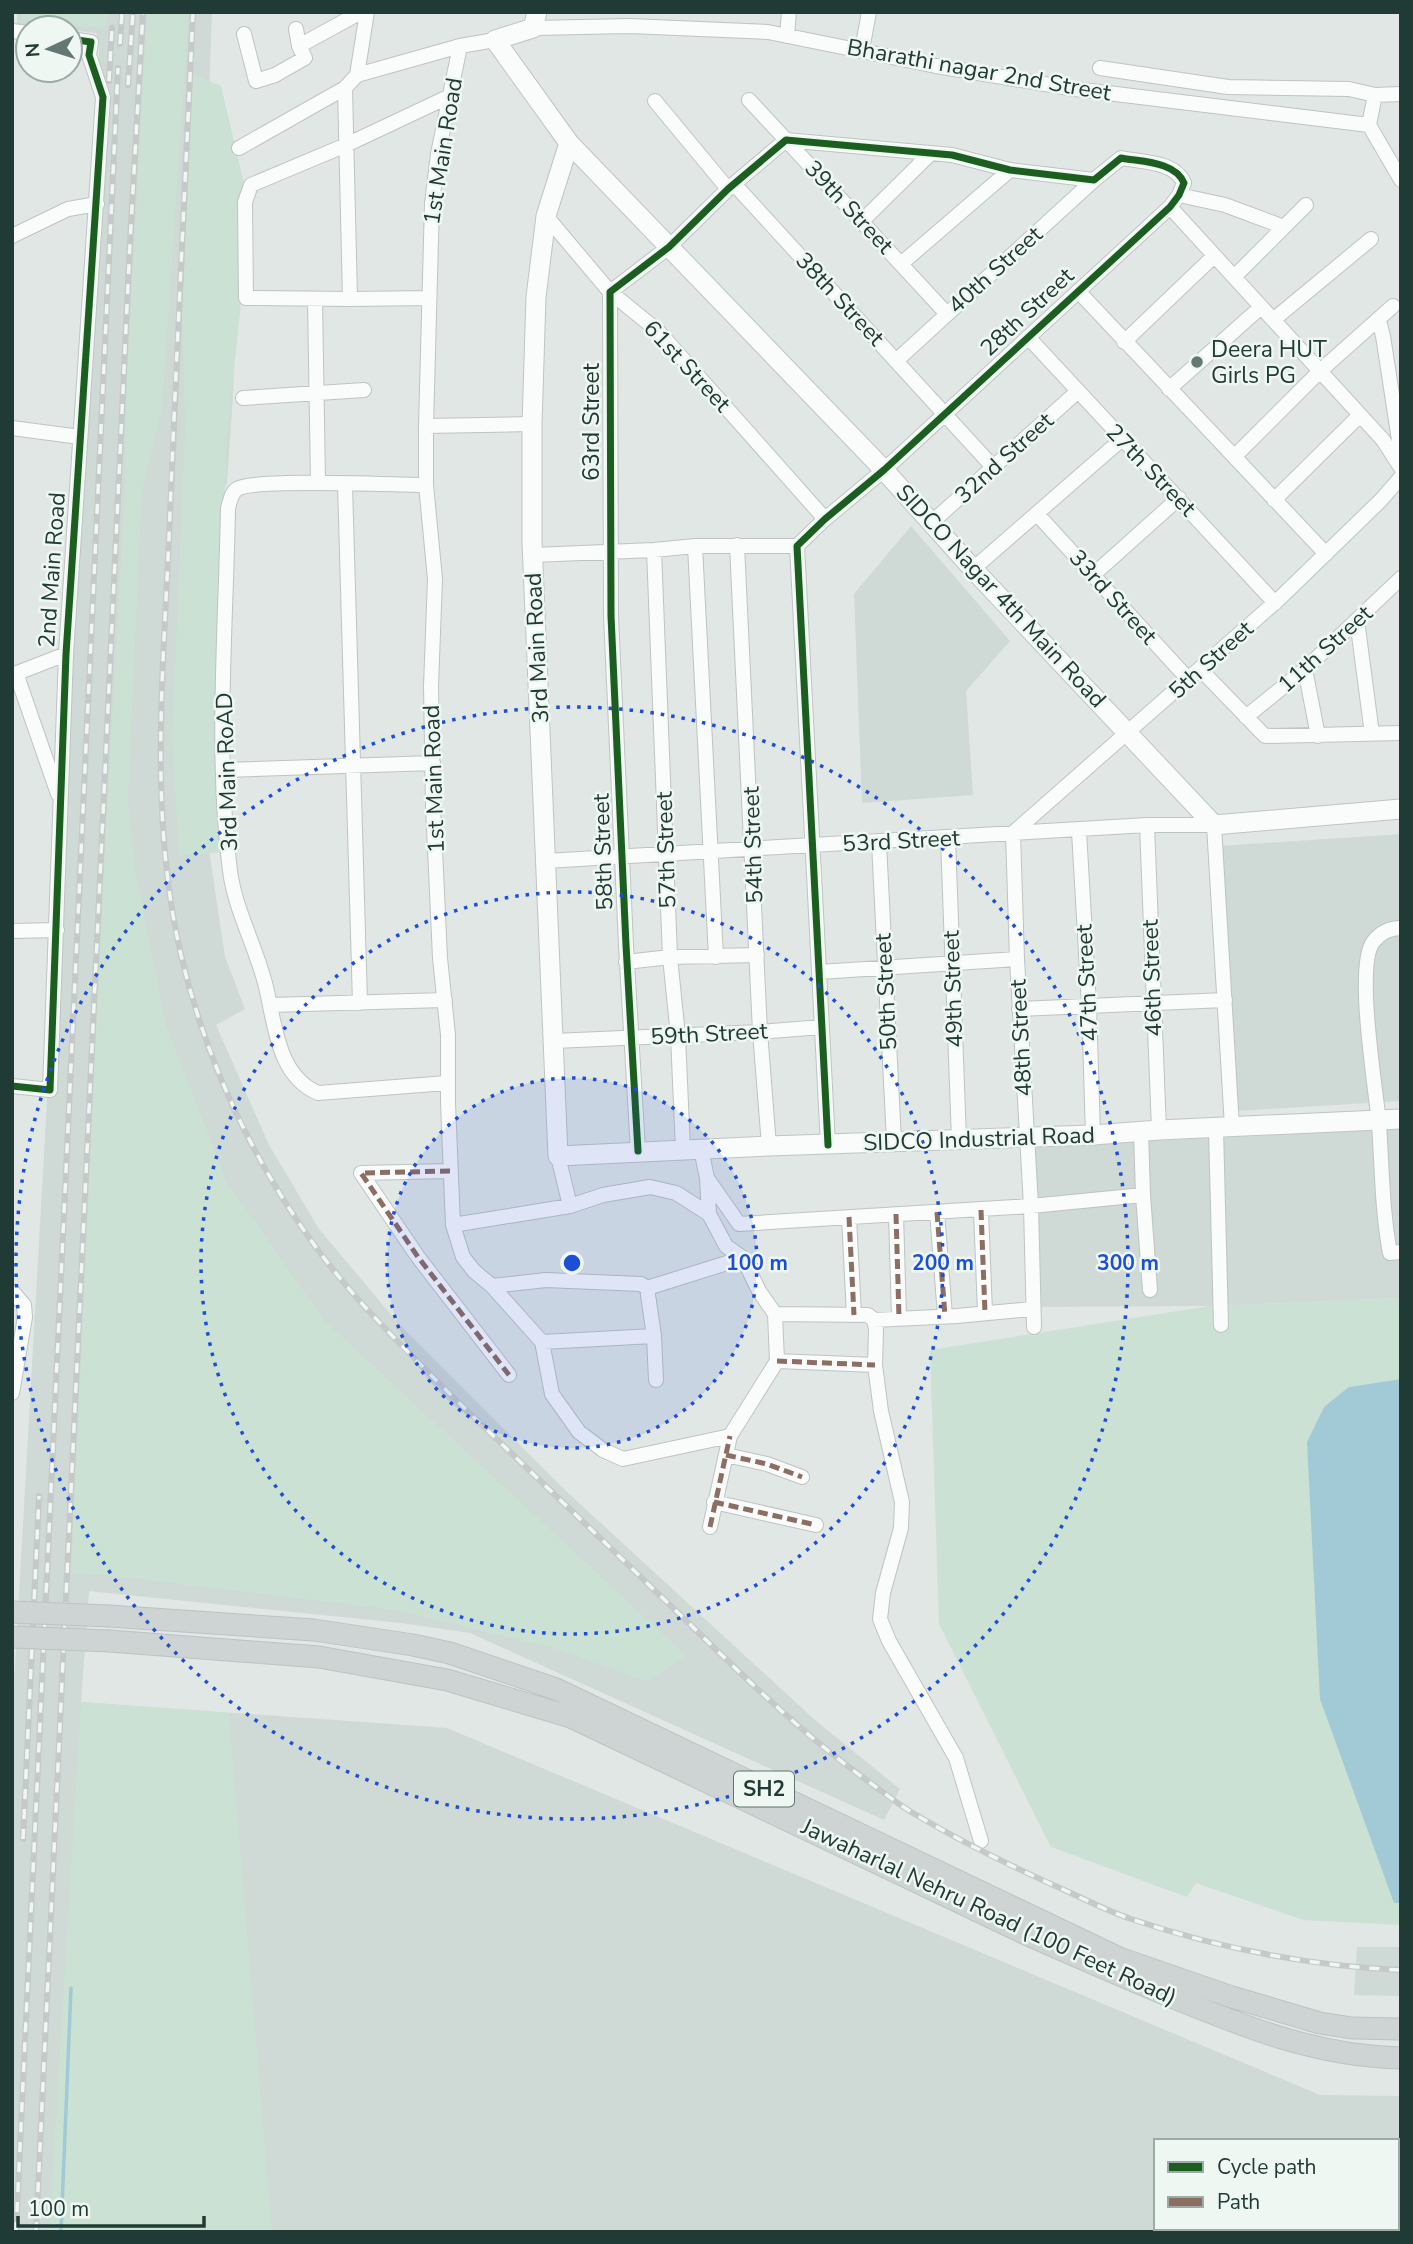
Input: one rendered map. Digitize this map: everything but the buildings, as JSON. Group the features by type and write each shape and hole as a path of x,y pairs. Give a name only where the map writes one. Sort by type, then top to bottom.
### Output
{"main road":[{"name":"Jawaharlal Nehru Road (100 Feet Road)","path":"12,1612 314,1630 450,1653 556,1689 1119,1958 1231,1997 1320,2023 1352,2028 1401,2029"},
{"name":"Jawaharlal Nehru Road (100 Feet Road)","path":"12,1637 110,1641 319,1657 447,1681 571,1717 1038,1939 1236,2024 1304,2046 1361,2057 1401,2058"}],"street":[{"path":"299,46 361,12"},
{"path":"357,75 367,12"},
{"path":"787,36 789,12"},
{"path":"862,50 869,12"},
{"path":"495,40 535,20"},
{"name":"Bharathi nagar 2nd Street","path":"535,20 768,32 936,66 1075,89 1369,125"},
{"path":"244,34 256,81 275,75 306,58 299,46 296,29"},
{"name":"1st Main Road","path":"495,40 460,47 438,155 432,203 426,485 435,579 431,686 438,915 445,1000 453,1225 463,1257 542,1342"},
{"name":"SIDCO Nagar 4th Main Road","path":"495,40 569,143 884,470 973,569 1214,825"},
{"name":"2nd Main Road","path":"12,1086 50,1090 66,654 103,97 89,55 91,42 84,41"},
{"path":"239,148 345,88 357,75 460,47"},
{"path":"1100,68 1228,87 1349,89 1376,95 1401,94"},
{"path":"1206,84 1206,105"},
{"path":"345,88 350,299"},
{"path":"1376,95 1369,125 1401,180"},
{"path":"429,298 246,298 245,202 251,185 260,180 346,145 450,96"},
{"name":"39th Street","path":"749,100 947,314"},
{"name":"38th Street","path":"655,101 993,467"},
{"path":"610,292 669,247 786,140 929,155 953,155 1010,170 1094,180"},
{"name":"3rd Main Road","path":"558,1156 533,555 532,424 536,297 546,216 569,143"},
{"path":"862,221 929,155"},
{"name":"40th Street","path":"897,360 1121,158 1173,169 1184,183 1175,201"},
{"path":"902,263 1010,170"},
{"path":"1175,201 1225,205 1284,227"},
{"path":"1175,201 1214,256 1383,440 1401,468"},
{"name":"28th Street","path":"797,546 884,470 1175,201"},
{"path":"12,236 60,212 97,204"},
{"path":"1234,277 1306,205"},
{"name":"61st Street","path":"546,216 610,292 658,331 825,519"},
{"path":"1273,320 1371,239"},
{"path":"1125,342 1214,256"},
{"path":"1078,291 1326,554"},
{"name":"63rd Street","path":"610,292 611,551"},
{"path":"315,299 318,483"},
{"path":"1235,456 1320,371 1393,306"},
{"path":"1169,389 1261,307"},
{"path":"1379,321 1401,453"},
{"name":"27th Street","path":"1028,337 1275,603"},
{"path":"243,398 364,390"},
{"name":"32nd Street","path":"931,523 1077,392"},
{"path":"1274,500 1360,415"},
{"path":"426,426 532,424"},
{"path":"12,428 80,437"},
{"path":"973,569 1121,440"},
{"name":"5th Street","path":"1013,833 1275,603 1381,500 1401,477"},
{"name":"3rd Main RoAD","path":"426,485 318,483 239,487 233,492 228,508 223,770 230,874 270,1006 281,1053 291,1072 306,1088 318,1093 447,1083"},
{"path":"345,485 360,1003"},
{"path":"1093,575 1179,498"},
{"name":"33rd Street","path":"1037,514 1189,680"},
{"path":"533,555 654,550 695,545 797,546 828,1145"},
{"path":"695,545 716,957"},
{"name":"54th Street","path":"737,545 760,1032 769,1146"},
{"name":"57th Street","path":"654,550 670,957 692,1150 707,1178"},
{"name":"58th Street","path":"611,551 611,616 626,962 638,1152"},
{"name":"11th Street","path":"1247,717 1305,669 1401,579"},
{"path":"1357,620 1372,734"},
{"path":"61,802 14,674 66,654"},
{"path":"1305,669 1318,736"},
{"path":"1201,670 1265,736 1401,733"},
{"path":"223,770 433,763"},
{"path":"1221,1325 1225,1000 1214,825 1401,809"},
{"name":"53rd Street","path":"546,861 1147,825 1214,825"},
{"name":"46th Street","path":"1147,825 1152,1002 1150,1131 1143,1195 1150,1290"},
{"name":"47th Street","path":"1079,831 1093,1135"},
{"name":"48th Street","path":"1013,833 1019,1009 1031,1206 1034,1327"},
{"name":"49th Street","path":"948,838 959,1140"},
{"name":"50th Street","path":"879,843 894,1141"},
{"path":"1401,928 1390,928 1373,943 1366,970 1386,1229 1390,1253 1401,1252"},
{"path":"12,931 57,930"},
{"path":"626,962 670,957 757,955"},
{"path":"819,972 1017,959"},
{"path":"270,1006 445,1000"},
{"path":"1019,1009 1225,1000"},
{"name":"59th Street","path":"554,1041 822,1027"},
{"name":"SIDCO Industrial Road","path":"558,1156 894,1141 1027,1138 1401,1119"},
{"path":"558,1156 570,1206"},
{"path":"450,1171 361,1173 418,1257 509,1375"},
{"path":"707,1178 738,1224 981,1210 1143,1195"},
{"path":"707,1178 709,1214 726,1247 743,1258 759,1291 775,1314 777,1361 730,1436 710,1527"},
{"path":"453,1225 570,1206 603,1195 650,1187 676,1193 709,1214"},
{"path":"981,1210 985,1312"},
{"path":"937,1212 945,1316"},
{"path":"896,1214 898,1318"},
{"path":"849,1217 854,1315"},
{"path":"647,1288 743,1258"},
{"path":"492,1286 546,1280 641,1284 647,1288 654,1336 656,1380"},
{"path":"12,1291 24,1306 24,1317 12,1393"},
{"path":"874,1320 1032,1309"},
{"path":"775,1314 869,1315 874,1320 875,1365 881,1410 902,1502 901,1528 883,1593 880,1619 889,1641 956,1758 981,1841"},
{"path":"654,1336 542,1342 552,1394 579,1432 603,1450 623,1459 730,1436"},
{"path":"777,1361 875,1365"},
{"path":"726,1455 767,1464 802,1477"},
{"path":"714,1502 816,1525"}],"shaded area":[{"path":"17,12 212,12 209,95 239,182 233,396 227,482 216,512 201,796 225,957 245,1009 216,1025 269,1145 319,1229 398,1323 567,1492 816,1721 900,1789 884,1820 470,1633 401,1623 89,1591 81,1702 447,1728 1320,2095 1401,2096 1401,2232 12,2232 12,1718 64,801 99,89 99,43 96,33 84,32 84,14"},
{"path":"911,526 1010,641 966,691 973,795 862,803 854,594"},
{"path":"1401,834 1401,1101 1237,1111 1219,846"},
{"path":"1401,1129 1401,1298 1210,1306 1033,1307 1023,1147"},
{"path":"1357,1947 1401,1947 1401,1996 1354,1995"}],"green space":[{"path":"108,12 106,29 84,26 84,14 21,14"},
{"path":"147,12 189,12 162,409 142,491 128,802 136,874 166,1025 227,1182 325,1321 686,1655 648,1682 556,1649 401,1611 105,1575 71,1574 103,884 125,486 127,374"},
{"path":"193,74 221,86 245,188 242,293 227,438 223,541 224,852 179,856 172,738 185,429 182,311"},
{"path":"1401,1298 1401,1379 1349,1387 1394,1903 1401,1903 1401,1925 1303,1920 1196,1883 1187,1897 1051,1847 939,1624 930,1350 1210,1306"},
{"path":"81,1702 229,1713 272,2232 49,2232"}],"water":[{"path":"1401,1379 1401,1903 1394,1903 1320,1699 1307,1442 1324,1407 1349,1387"}],"waterway":[{"path":"61,2232 71,1988"}],"railway":[{"path":"120,44 122,12"},
{"path":"128,85 133,12"},
{"path":"36,2232 143,12"},
{"path":"193,12 162,694 165,851 171,903 191,995 234,1109 273,1182 318,1250 347,1286 442,1386 781,1710 836,1757 898,1803 993,1857 1131,1919 1197,1939 1264,1954 1401,1970"},
{"path":"109,81 112,28"},
{"path":"16,2232 118,68"},
{"path":"23,1839 39,1496"}],"marked path":[{"path":"450,1171 361,1173 418,1257 509,1375"},
{"path":"981,1210 985,1313"},
{"path":"937,1212 945,1316"},
{"path":"896,1214 899,1318"},
{"path":"849,1217 854,1315"},
{"path":"777,1361 875,1365"},
{"path":"710,1527 730,1436"},
{"path":"726,1455 767,1464 802,1477"},
{"path":"714,1502 816,1525"}],"cycle path":[{"path":"12,1086 50,1090 66,654 103,97 89,55 91,42 84,41"},
{"path":"638,1151 611,616 610,292 669,247 728,189 786,140 952,155 1010,170 1094,180 1121,158 1165,166 1180,176 1184,183 1170,207 884,470 797,546 828,1145"}],"place":[{"name":"Deera HUT Girls PG","path":"1197,362"}]}
